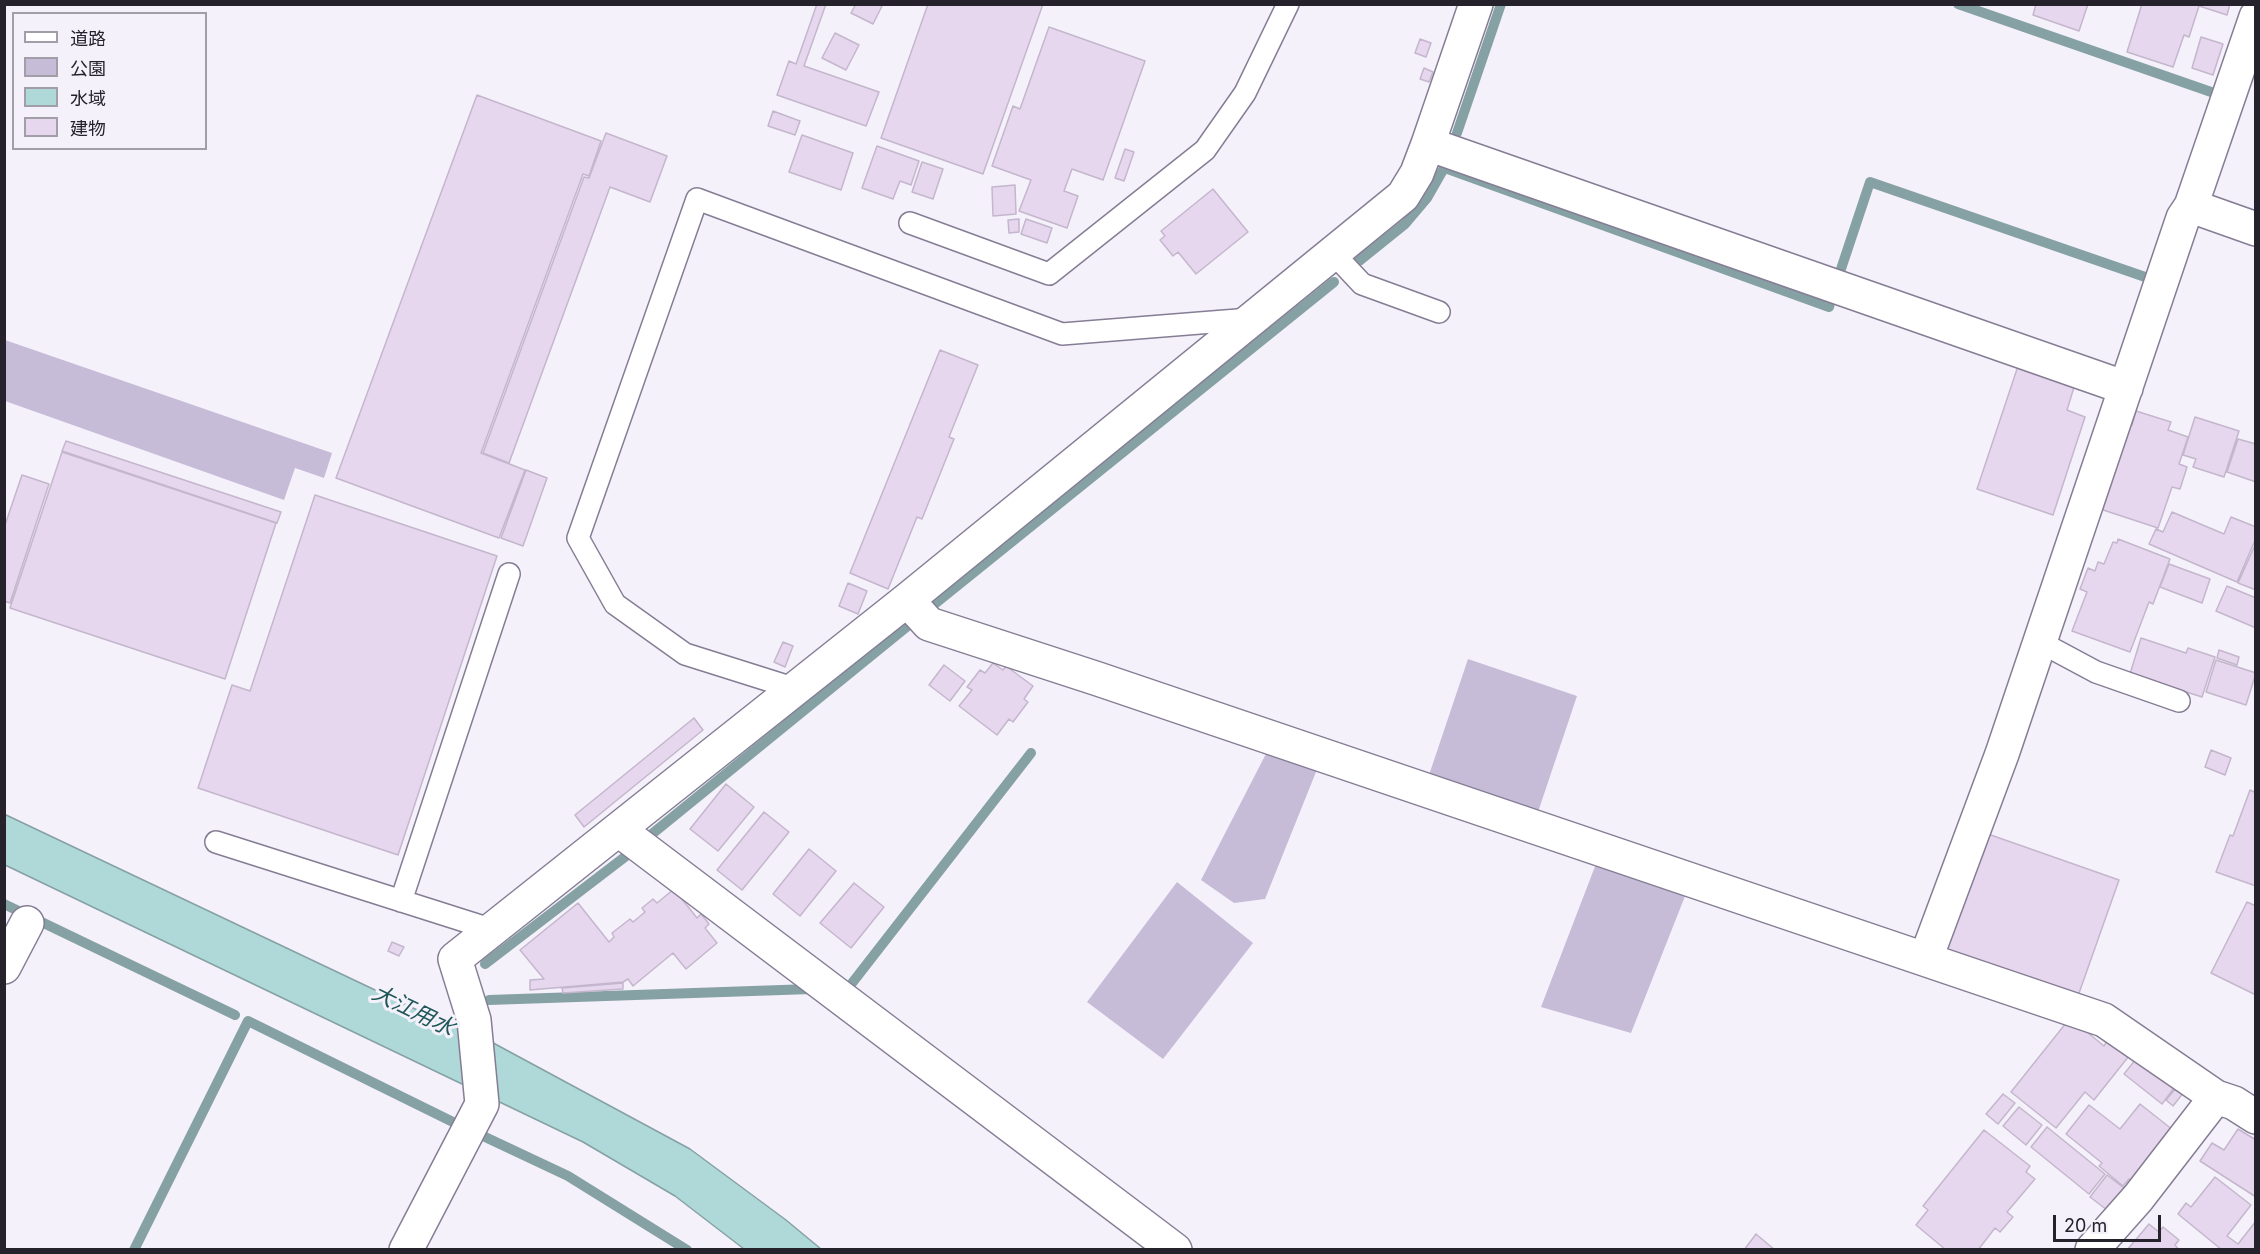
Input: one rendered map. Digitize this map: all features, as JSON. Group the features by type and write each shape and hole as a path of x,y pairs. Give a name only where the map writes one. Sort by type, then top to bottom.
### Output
{"street":[{"path":"406,1250 482,1104 474,1029 455,959 907,600 1402,196 1417,174 1476,4"},
{"path":"1926,958 2002,754 2183,218 2192,206 2256,17"},
{"path":"1428,144 2126,388"},
{"path":"2192,206 2256,229"},
{"path":"907,600 929,624 1926,958 2104,1020 2216,1097 2256,1117"},
{"path":"619,830 1174,1250"},
{"path":"4,967 27,923"},
{"path":"2092,1250 2138,1198 2216,1097"}],"lane":[{"path":"910,223 1049,274 1205,150 1245,93 1288,4"},
{"path":"796,689 685,654 615,604 578,538 697,199 1062,334 1254,318"},
{"path":"1333,253 1362,284 1439,312"},
{"path":"401,901 508,574"},
{"path":"2040,642 2096,672 2179,702"},
{"path":"216,842 493,930"}],"green space":[{"path":"5,340 332,453 324,478 295,468 284,500 5,401"},
{"path":"1468,659 1577,696 1536,818 1427,781"},
{"path":"1271,744 1320,762 1265,899 1234,903 1201,880"},
{"path":"1599,856 1689,886 1631,1033 1541,1007"},
{"path":"1177,882 1253,943 1163,1059 1087,1002"}],"water":[{"name":"大江用水","path":"4,814 432,1017 464,1027 690,1149 786,1220 821,1249 744,1249 675,1196 583,1142 5,865"}],"building":[{"path":"817,4 826,4 804,66 879,92 866,126 777,95 789,61 796,64"},
{"path":"856,4 883,4 873,24 851,13"},
{"path":"928,4 1043,4 983,174 881,138"},
{"path":"2036,4 2088,4 2079,31 2033,15"},
{"path":"2142,4 2230,4 2227,15 2199,6 2189,37 2184,35 2173,67 2127,52"},
{"path":"1049,27 1145,61 1103,180 1072,169 1064,191 1078,196 1067,228 1019,211 1031,180 992,166 1013,106 1020,109"},
{"path":"835,33 859,45 846,70 822,58"},
{"path":"2201,37 2223,44 2213,75 2192,68"},
{"path":"1420,39 1431,43 1426,57 1415,53"},
{"path":"1424,68 1433,72 1429,82 1420,79"},
{"path":"477,95 601,141 589,176 583,174 481,453 525,470 499,538 336,478"},
{"path":"773,111 800,121 795,135 768,126"},
{"path":"606,133 667,156 650,202 610,187 509,463 483,453 584,177 589,178"},
{"path":"802,135 853,153 841,190 789,172"},
{"path":"877,146 919,161 911,185 900,181 893,199 862,188"},
{"path":"1125,149 1134,152 1124,181 1115,178"},
{"path":"922,162 943,169 933,199 912,192"},
{"path":"1015,185 1016,214 993,216 992,187"},
{"path":"1213,189 1248,232 1196,274 1178,252 1173,256 1160,240 1165,236 1161,231"},
{"path":"1019,219 1019,232 1009,233 1008,220"},
{"path":"1026,219 1052,228 1047,243 1021,234"},
{"path":"940,350 978,365 949,437 954,439 922,519 917,517 888,589 850,573"},
{"path":"2018,366 2075,384 2067,410 2085,417 2053,515 1977,489"},
{"path":"2136,411 2171,422 2168,430 2188,437 2179,464 2187,467 2180,489 2172,487 2158,528 2097,508 2124,423 2132,425"},
{"path":"2195,417 2239,431 2224,477 2193,467 2196,459 2183,455"},
{"path":"2238,439 2256,444 2256,482 2227,472"},
{"path":"66,441 281,512 277,523 62,451"},
{"path":"62,452 276,523 225,679 10,608"},
{"path":"526,470 547,478 523,546 501,538"},
{"path":"22,475 49,484 10,603 4,601 4,528"},
{"path":"315,495 497,556 398,855 198,788 232,685 250,691"},
{"path":"2172,512 2224,534 2231,517 2256,527 2256,538 2237,582 2149,544 2156,529 2163,532"},
{"path":"2118,539 2170,559 2153,604 2149,602 2130,652 2072,631 2087,592 2080,589 2088,568 2095,571 2098,562 2104,564 2113,542 2117,543"},
{"path":"2256,543 2256,590 2238,583"},
{"path":"2169,564 2210,579 2202,603 2160,587"},
{"path":"848,583 867,591 858,614 839,606"},
{"path":"2227,586 2256,598 2256,628 2216,611"},
{"path":"2141,638 2186,653 2188,648 2215,657 2202,697 2130,674"},
{"path":"783,642 793,646 785,667 774,662"},
{"path":"2219,650 2239,657 2237,665 2217,658"},
{"path":"2216,660 2256,673 2246,705 2206,692"},
{"path":"993,663 1003,670 1006,666 1033,686 1024,699 1028,702 1013,722 1009,719 997,735 959,706 972,690 967,687 980,670 985,673"},
{"path":"944,665 965,681 950,701 929,685"},
{"path":"694,718 703,730 584,827 575,815"},
{"path":"2211,750 2231,758 2225,775 2205,767"},
{"path":"726,784 754,807 718,851 690,829"},
{"path":"2256,787 2256,886 2216,872 2230,835 2233,836 2250,790 2254,792"},
{"path":"764,812 789,832 742,890 717,870"},
{"path":"1988,834 2119,880 2078,996 1947,949"},
{"path":"809,849 836,871 800,916 773,894"},
{"path":"854,883 884,907 851,948 820,923"},
{"path":"674,889 697,918 701,914 709,924 705,928 717,943 686,969 673,953 633,986 628,979 623,982 530,990 530,980 544,979 520,950 578,903 609,942 614,937 612,933 630,919 633,922 645,912 642,908 653,899 657,903"},
{"path":"2247,902 2256,906 2256,995 2211,973"},
{"path":"392,942 404,947 399,956 388,951"},
{"path":"623,983 623,989 563,993 562,988"},
{"path":"2070,1018 2104,1046 2108,1039 2129,1056 2094,1100 2085,1092 2056,1128 2011,1092"},
{"path":"2140,1054 2177,1084 2162,1104 2124,1074"},
{"path":"2177,1087 2184,1092 2173,1106 2166,1100"},
{"path":"2003,1094 2015,1103 1998,1124 1986,1114"},
{"path":"2140,1104 2173,1130 2132,1181 2129,1179 2123,1186 2099,1166 2102,1163 2066,1134 2089,1105 2120,1129"},
{"path":"2019,1107 2042,1125 2026,1145 2003,1126"},
{"path":"2047,1127 2105,1174 2089,1194 2031,1147"},
{"path":"2238,1129 2256,1140 2256,1197 2200,1161 2212,1143 2224,1150"},
{"path":"1984,1130 2030,1166 2026,1172 2035,1179 2007,1212 2013,1217 2000,1232 1995,1228 1978,1250 1946,1250 1916,1225 1928,1210 1923,1206"},
{"path":"2107,1175 2124,1188 2107,1210 2090,1197"},
{"path":"2215,1177 2251,1205 2227,1236 2238,1244 2256,1221 2256,1250 2222,1250 2178,1214 2186,1203 2191,1207"},
{"path":"2149,1224 2159,1232 2163,1227 2179,1240 2175,1245 2179,1250 2127,1250"},
{"path":"1756,1234 1775,1250 1744,1250"}],"waterway":[{"path":"1457,133 1501,4"},
{"path":"1958,4 2214,93"},
{"path":"1445,168 1829,307 1831,299"},
{"path":"1359,261 1405,224 1427,198 1443,170"},
{"path":"1839,275 1870,182 2151,279 2153,272"},
{"path":"932,606 1334,282"},
{"path":"647,838 910,624"},
{"path":"849,987 1031,753"},
{"path":"485,964 630,853"},
{"path":"4,904 235,1015"},
{"path":"489,1000 811,989 815,992"},
{"path":"134,1250 248,1021 457,1124"},
{"path":"483,1136 568,1176 687,1250"}]}
